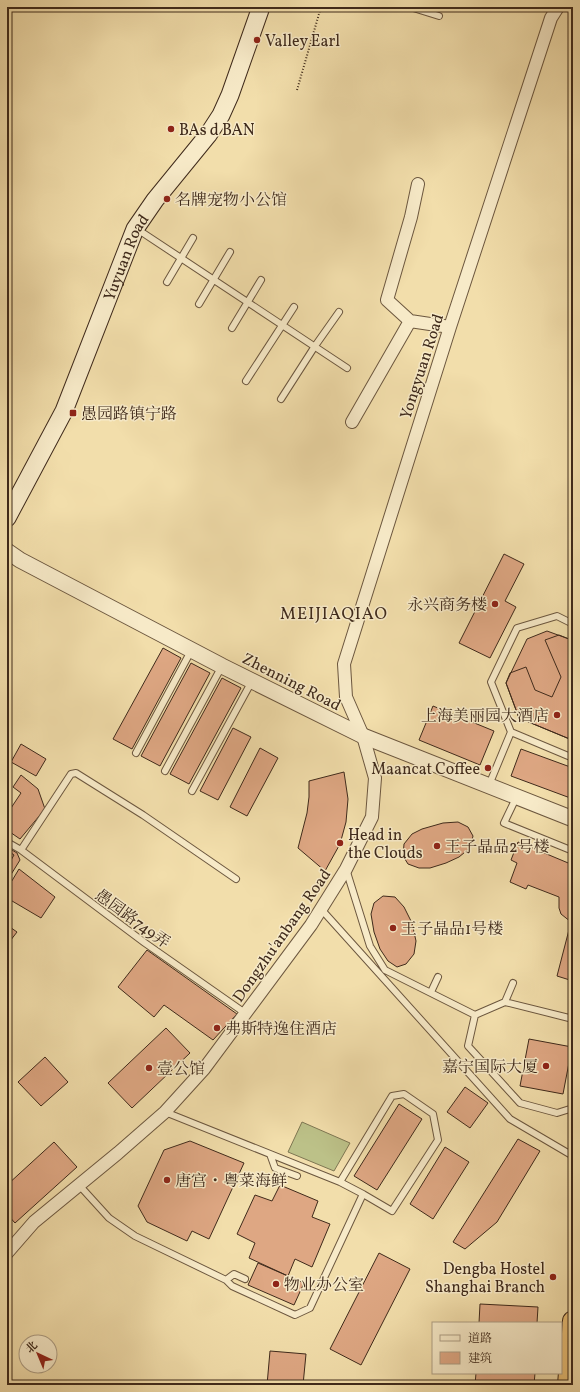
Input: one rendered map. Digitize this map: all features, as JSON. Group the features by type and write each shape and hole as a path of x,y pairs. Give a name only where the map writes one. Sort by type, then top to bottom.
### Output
{"highway":[{"path":"568,1385 573,1321"}],"main road":[{"name":"Yuyuan Road","path":"7,518 64,411 130,239 151,204 208,135 221,115 230,95 261,7"}],"street":[{"name":"Yongyuan Road","path":"363,736 346,697 344,664 450,327 551,18 558,7"},
{"path":"418,184 411,217 387,300 410,321 450,327"},
{"path":"352,422 410,321"},
{"name":"Zhenning Road","path":"7,551 20,560 222,666 363,736 488,787 573,819"},
{"name":"Dongzhu'anbang Road","path":"7,1253 34,1222 165,1112 204,1068 311,925 346,869 372,817 375,778 363,736"}],"lane":[{"path":"410,7 439,16"},
{"path":"135,229 348,368"},
{"path":"168,282 193,238"},
{"path":"199,304 230,252"},
{"path":"232,328 261,280"},
{"path":"246,381 294,307"},
{"path":"281,399 339,312"},
{"path":"488,787 511,732 491,682 517,628 557,616 573,624"},
{"path":"136,753 192,650"},
{"path":"165,771 222,666"},
{"path":"192,790 252,681"},
{"path":"511,732 573,758"},
{"path":"21,850 71,774 76,773 143,815 236,879"},
{"path":"516,798 504,823 573,850"},
{"name":"愚园路749弄","path":"7,842 21,850 145,944 245,1013"},
{"path":"346,869 370,946 385,970 475,1015"},
{"path":"321,909 510,1119 573,1156"},
{"path":"431,992 438,977"},
{"path":"505,1002 513,983"},
{"path":"475,1015 505,1002 573,1019"},
{"path":"475,1015 468,1046 520,1102 557,1113 573,1108"},
{"path":"165,1112 340,1182 392,1212 438,1140 434,1114 404,1094 392,1096 340,1182"},
{"path":"270,1154 275,1168 297,1176"},
{"path":"79,1184 109,1218 135,1236 226,1280 232,1286 295,1315 310,1308 363,1194"},
{"path":"226,1280 234,1274 245,1279"}],"path":[{"path":"297,90 321,7"}],"green space":[{"path":"302,1122 350,1143 334,1171 288,1152"}],"building":[{"name":"永兴商务楼","path":"504,554 524,564 505,601 516,607 490,658 459,643"},
{"path":"547,631 569,639 573,638 572,740 519,718 506,683 527,639"},
{"path":"559,635 569,639 573,648 572,740 519,718 506,683 510,673 526,667 535,690 552,697 561,677 545,640"},
{"path":"163,648 181,658 132,749 113,739"},
{"path":"191,663 210,673 160,766 141,756"},
{"path":"222,678 241,688 189,784 170,774"},
{"path":"433,706 494,731 480,765 419,740"},
{"path":"233,728 251,737 218,800 200,791"},
{"path":"21,744 46,759 36,776 11,762"},
{"path":"260,748 278,758 247,816 230,807"},
{"path":"521,749 573,768 573,799 511,776"},
{"path":"344,772 348,799 346,822 340,844 325,871 298,848 307,813 309,781"},
{"path":"21,775 38,789 45,809 20,839 7,830 7,814 21,793 13,787"},
{"name":"王子晶品2号楼","path":"458,822 468,827 473,836 470,848 459,857 430,868 419,868 408,864 403,856 404,844 412,834 422,829 443,823"},
{"path":"518,842 573,865 573,981 557,976 571,922 561,914 559,908 559,897 528,885 526,889 510,882 517,863 511,860"},
{"path":"7,847 17,853 20,860 7,881"},
{"path":"7,850 14,855 7,867"},
{"path":"19,869 55,897 41,918 7,898 7,889"},
{"name":"王子晶品1号楼","path":"383,896 395,897 404,907 412,923 416,941 414,954 406,964 397,967 388,961 380,949 374,932 371,914 374,903"},
{"path":"7,925 17,932 7,945"},
{"path":"147,950 237,1014 213,1040 164,1005 154,1017 118,987"},
{"name":"壹公馆","path":"166,1028 190,1053 132,1108 108,1083"},
{"name":"嘉宁国际大厦","path":"529,1039 572,1047 563,1094 520,1086"},
{"path":"45,1057 68,1082 41,1106 18,1082"},
{"path":"465,1087 488,1103 470,1128 447,1112"},
{"path":"399,1104 422,1119 377,1190 354,1176"},
{"path":"518,1139 540,1151 497,1222 465,1249 453,1242"},
{"path":"190,1141 244,1163 209,1239 192,1231 187,1241 147,1222 138,1206 164,1150"},
{"path":"54,1142 77,1167 15,1223 7,1214 7,1185"},
{"path":"445,1147 469,1162 433,1219 410,1204"},
{"path":"280,1185 318,1201 312,1217 330,1224 312,1267 295,1259 288,1276 249,1258 255,1243 237,1234 255,1195 272,1201"},
{"path":"379,1253 410,1269 361,1365 330,1349"},
{"name":"物业办公室","path":"258,1263 304,1283 294,1305 248,1285"},
{"path":"480,1304 538,1307 537,1322 479,1322"},
{"path":"270,1351 306,1354 303,1385 267,1385"},
{"path":"476,1374 535,1374 534,1385 475,1385"}],"place":[{"name":"Valley Earl","path":"257,40"},
{"name":"BAs d BAN","path":"171,129"},
{"name":"名牌宠物小公馆","path":"167,199"},
{"name":"愚园路镇宁路","path":"73,413"},
{"name":"永兴商务楼","path":"495,604"},
{"name":"上海美丽园大酒店","path":"557,715"},
{"name":"Maancat Coffee","path":"488,768"},
{"name":"Head in the Clouds","path":"340,843"},
{"name":"王子晶品2号楼","path":"437,846"},
{"name":"王子晶品1号楼","path":"393,928"},
{"name":"弗斯特逸住酒店","path":"217,1028"},
{"name":"嘉宁国际大厦","path":"546,1066"},
{"name":"壹公馆","path":"149,1068"},
{"name":"唐宫・粤菜海鲜","path":"167,1180"},
{"name":"Dengba Hostel Shanghai Branch","path":"553,1277"},
{"name":"物业办公室","path":"276,1284"}],"district":[{"name":"MEIJIAQIAO","path":"334,613"}]}
